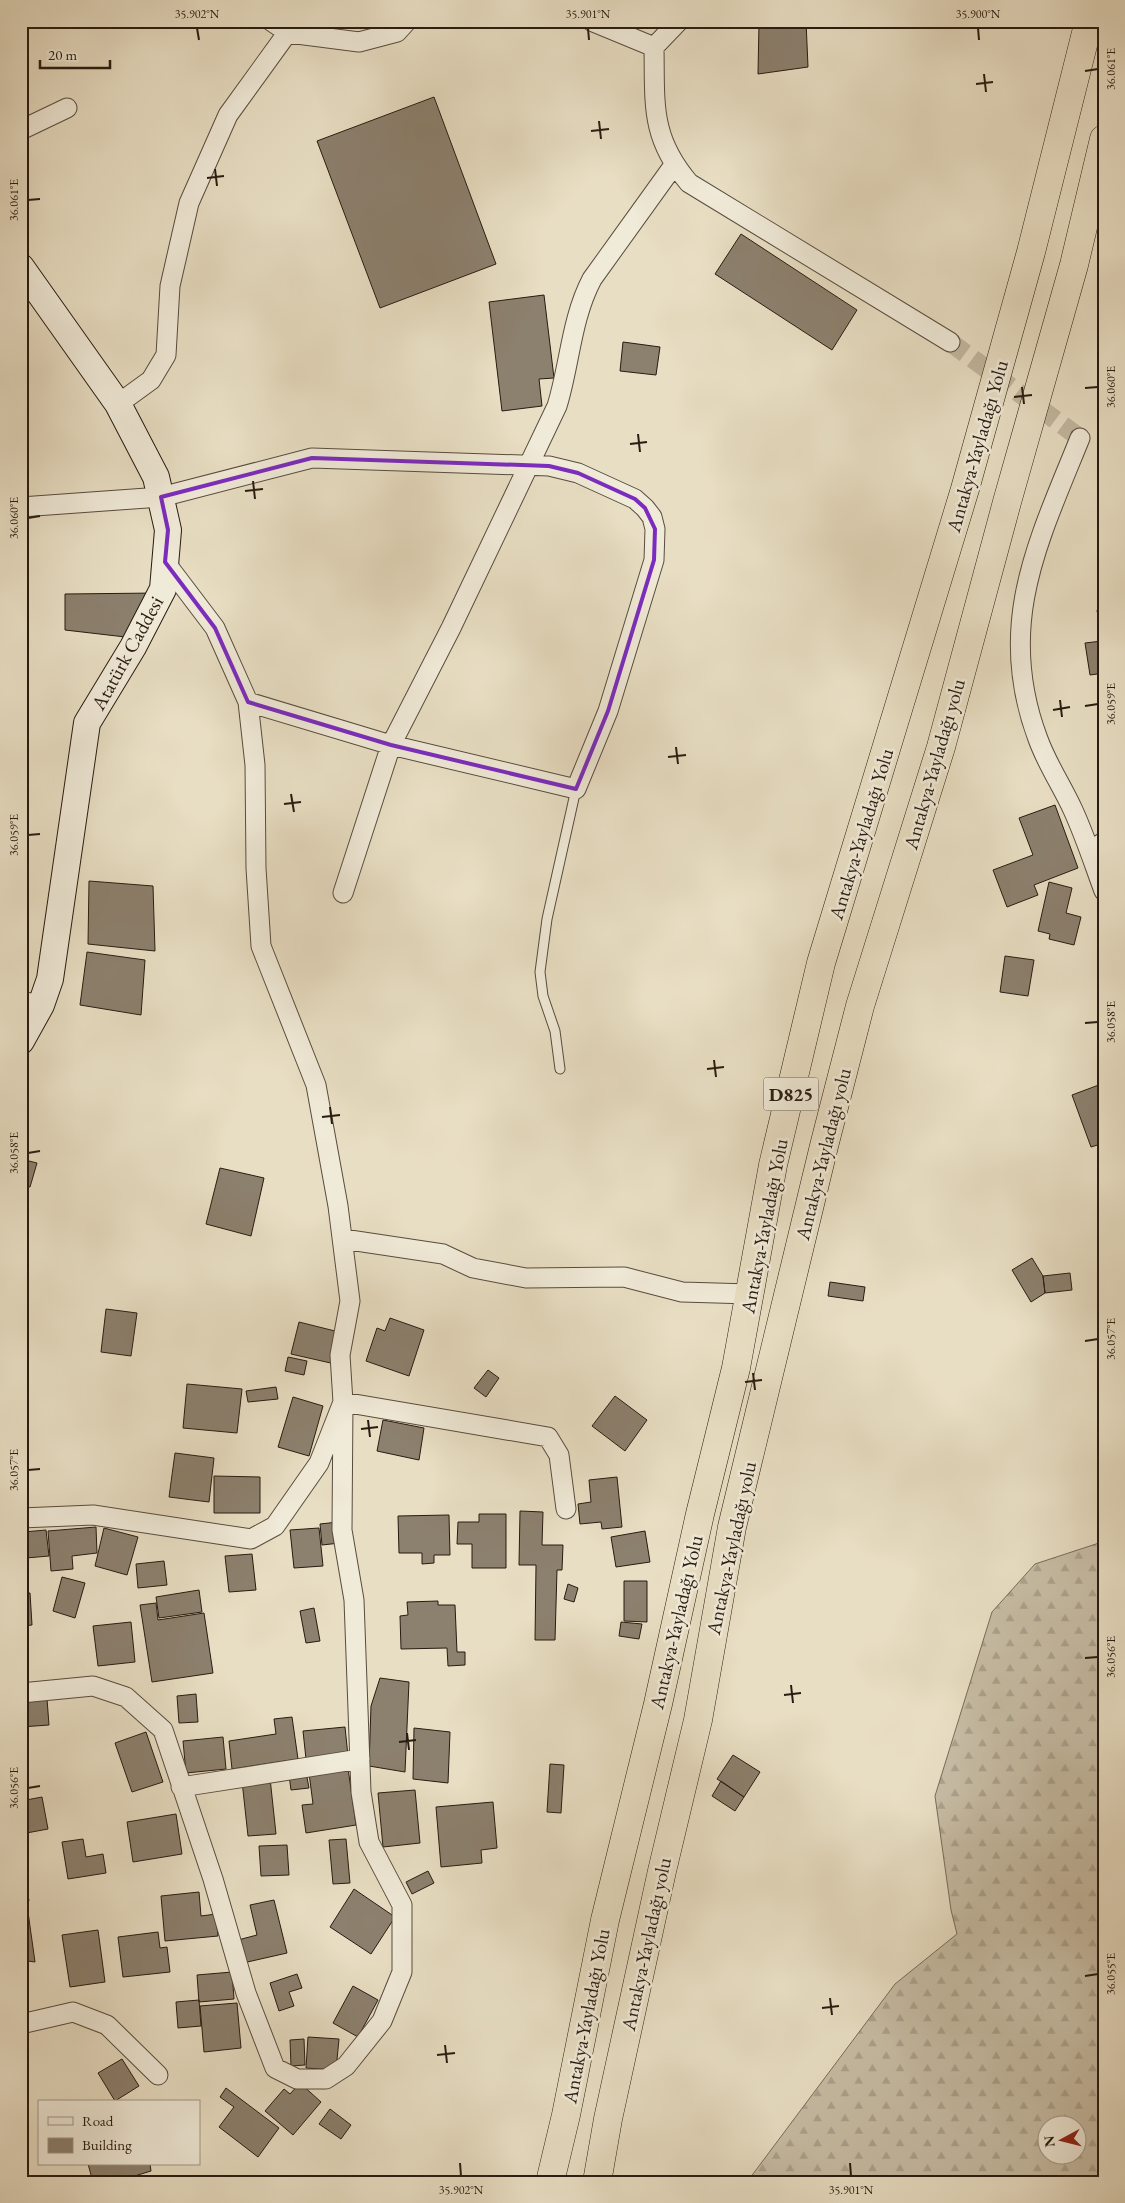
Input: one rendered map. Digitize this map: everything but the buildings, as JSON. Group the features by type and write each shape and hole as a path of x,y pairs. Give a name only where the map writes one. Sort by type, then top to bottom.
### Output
{"highway":[{"name":"Antakya-Yayladağı Yolu","path":"550,2182 566,2114 605,1920 658,1704 700,1514 736,1368 772,1165 821,963 965,489 1031,252 1089,21"},
{"name":"Antakya-Yayladağı yolu","path":"597,2182 608,2119 645,1947 698,1720 732,1527 824,1146 860,1006 941,747 1007,502 1074,265 1103,149"}],"main road":[{"name":"Atatürk Caddesi","path":"21,267 118,404 156,477 168,530 163,589 132,647 87,723 50,979 31,1003 21,1041"}],"street":[{"path":"271,21 359,42 396,32 407,21"},
{"path":"591,21 654,47"},
{"path":"679,21 654,47 658,126 665,150 674,165 689,183 950,342"},
{"path":"118,404 151,380 166,355 170,286 189,203 228,115 293,27"},
{"path":"21,130 67,108"},
{"path":"343,894 391,745 451,628 557,406 566,377 578,310 584,294 592,279 674,165"},
{"path":"1080,438 1036,546 1023,597 1019,636 1020,668 1025,699 1038,740 1073,810 1104,892"},
{"path":"21,507 161,497 312,458 528,464 565,468 635,498 652,518 655,529 654,560 608,711 576,789 391,745 248,702"},
{"path":"21,1693 93,1686 126,1697 163,1730 213,1879 246,1994 275,2068 297,2079 326,2080 346,2066 382,2022 402,1972 402,1905 370,1842 361,1792 354,1600 342,1530 343,1402 340,1356 350,1301 343,1239 316,1085 261,946 256,868 256,764 248,702 215,628 165,562"},
{"path":"343,1239 443,1254 473,1268 526,1278 624,1277 682,1292 750,1294"},
{"path":"343,1402 548,1437 560,1455 566,1509"},
{"path":"21,1518 93,1515 251,1539 275,1526 319,1464 343,1402"},
{"path":"181,1788 360,1759"},
{"path":"21,2024 73,2012 107,2025 158,2075"}],"lane":[{"path":"560,1069 555,1031 543,996 540,972 547,919 576,789"},
{"path":"1088,846 1104,836"}],"highlighted area":[{"path":"312,458 549,466 578,473 635,499 645,508 655,529 654,560 608,711 576,789 391,745 248,702 215,628 165,562 168,530 161,497"}],"green space":[{"path":"1104,1539 1104,2182 747,2182 895,1984 957,1934 951,1910 935,1796 992,1612 1035,1564 1102,1542"}],"tunnel":[{"path":"950,342 1080,438"}]}
